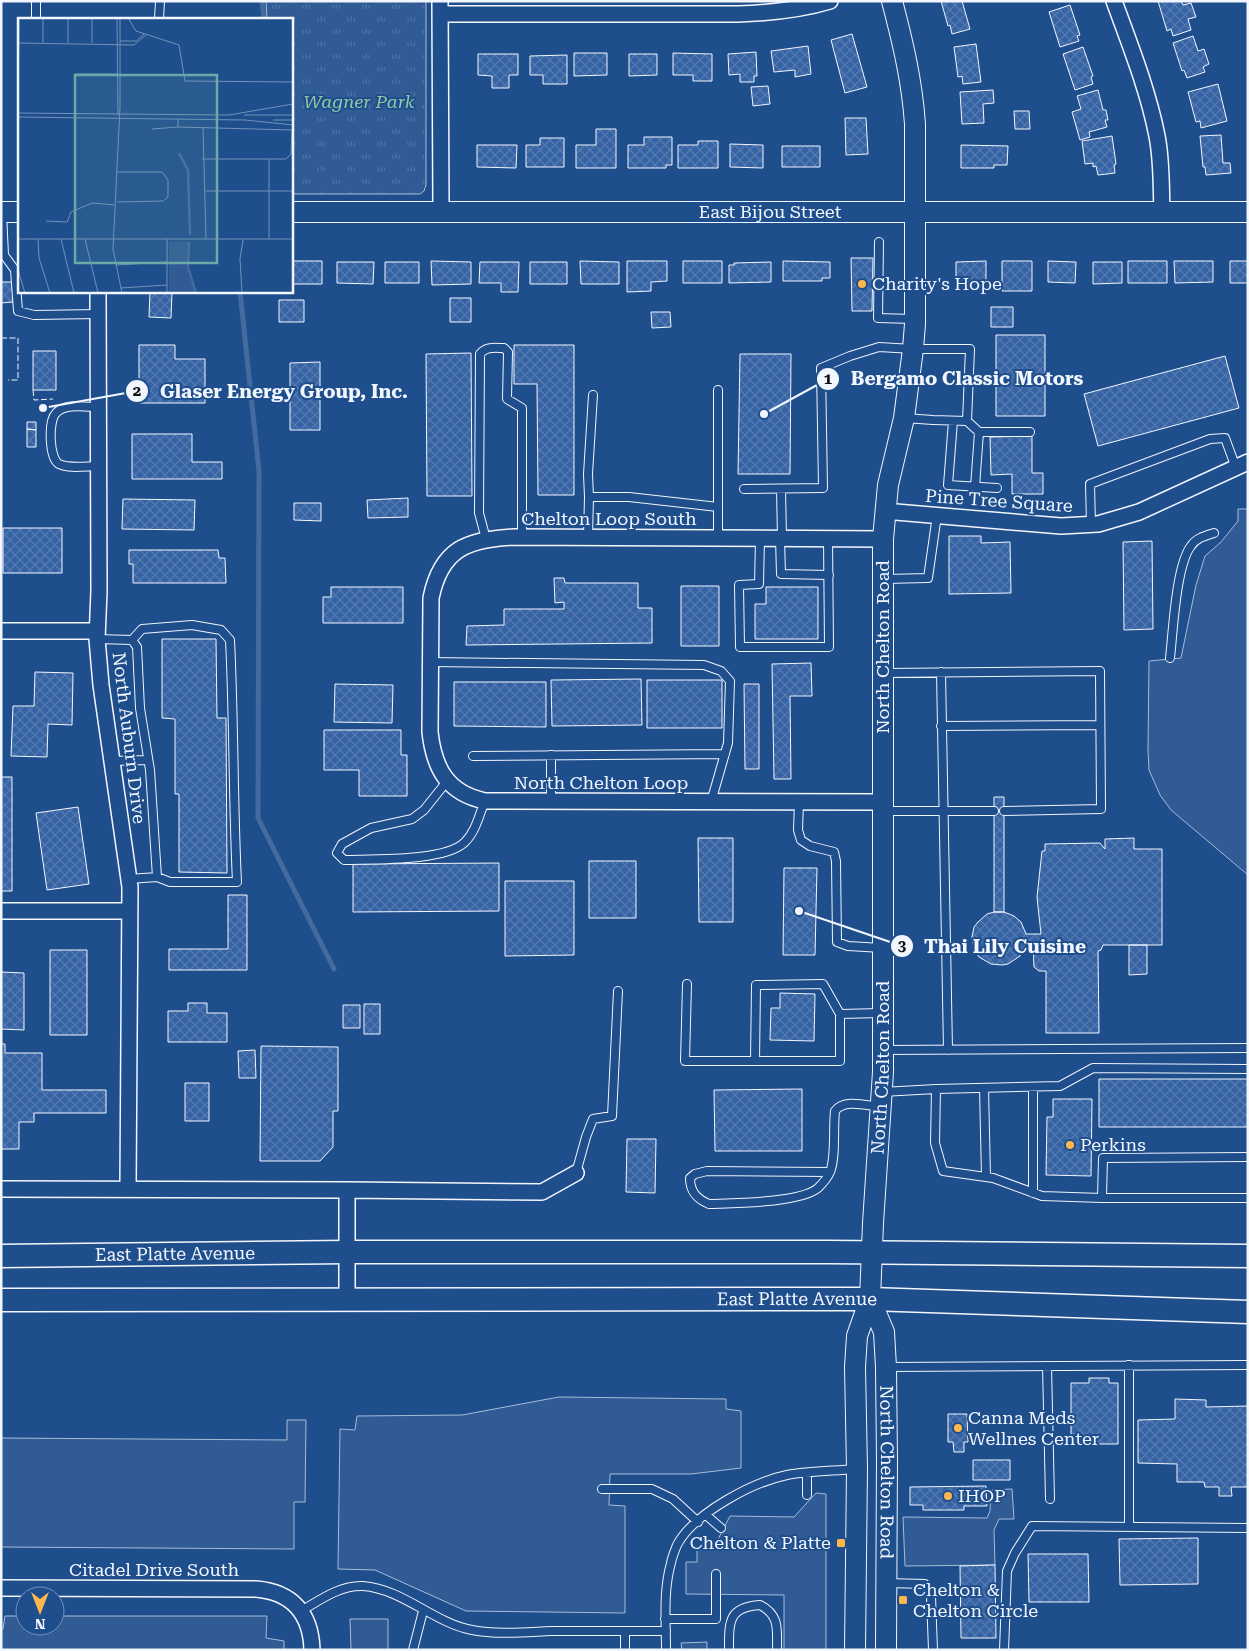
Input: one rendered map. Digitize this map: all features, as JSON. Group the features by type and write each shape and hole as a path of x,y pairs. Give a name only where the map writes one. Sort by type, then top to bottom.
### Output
{"main road":[{"name":"North Chelton Road","path":"855,1650 857,1469 854,1366 857,1336 870,1299 871,1252 882,1100 882,539 888,485 904,418 915,319 915,124 913,91 892,1"},
{"path":"2,212 18,212"},
{"name":"East Bijou Street","path":"292,212 1248,212"},
{"name":"East Platte Avenue","path":"1,1256 347,1252 871,1252 1248,1256"},
{"name":"North Chelton Road","path":"870,1299 884,1332 886,1366 886,1650"},
{"name":"East Platte Avenue","path":"1,1300 870,1299 1248,1312"}],"street":[{"path":"441,211 440,8 738,14 768,13 830,1"},
{"path":"1114,1 1145,88 1157,135 1160,154 1162,212"},
{"name":"North Auburn Drive","path":"98,292 99,591 97,635 101,685 129,879 128,1189"},
{"name":"Pine Tree Square","path":"884,510 1061,526 1091,524 1119,519 1139,512 1242,465"},
{"name":"Chelton Loop South","path":"430,662 431,598 434,581 450,555 460,548 486,539 588,537 882,539"},
{"path":"1,631 97,635"},
{"name":"North Chelton Loop","path":"430,662 430,732 436,761 448,780 460,793 471,798 485,801 799,802 883,806"},
{"path":"1,911 130,911"},
{"path":"1,1189 542,1192 576,1173"},
{"path":"347,1190 347,1300"},
{"name":"Citadel Drive South","path":"1,1588 256,1589 269,1590 281,1594 292,1601 301,1611"},
{"path":"301,1611 308,1622 312,1650"}],"lane":[{"path":"36,1 36,18"},
{"path":"159,18 160,1"},
{"path":"2,212 4,255 17,270 18,311 34,315 98,314"},
{"path":"879,242 878,318 915,319"},
{"path":"744,489 823,488 821,368 879,347 970,348 967,421"},
{"path":"486,539 479,513 480,354 483,349 489,348 504,348 508,352 507,399 522,408 522,537"},
{"path":"718,390 718,538"},
{"path":"588,537 588,474 594,394"},
{"path":"98,407 64,408 56,413 52,421 52,453 57,463 65,466 98,466"},
{"path":"904,418 967,421 979,432 1030,432"},
{"path":"953,421 948,485 997,488"},
{"path":"975,487 979,432"},
{"path":"1091,524 1090,484 1210,439 1225,438 1242,465"},
{"path":"781,489 781,574 829,575"},
{"path":"589,497 629,497 718,507"},
{"path":"882,579 928,578 937,514"},
{"path":"1170,658 1180,577 1184,560 1189,547 1204,536 1214,534"},
{"path":"760,539 759,584 739,585 740,647 830,647 828,539"},
{"path":"129,879 157,877 170,882 237,882 234,826 234,712 230,640 221,630 192,625 142,629 132,640"},
{"path":"97,635 132,640"},
{"path":"132,640 136,647 140,708 148,760 157,877"},
{"path":"430,662 704,665 720,671 730,681 728,743 710,802"},
{"path":"883,673 1100,671 1101,809 1004,811"},
{"path":"941,672 942,812 948,1050"},
{"path":"941,726 1100,725"},
{"path":"474,756 725,754"},
{"path":"551,755 551,802"},
{"path":"112,762 148,760"},
{"path":"448,780 424,810 412,820 371,828 342,844 337,853 344,860 422,857 446,852 464,844 473,832 485,801"},
{"path":"799,802 798,830 801,840 810,846 834,852 836,861 837,942 848,946 883,948"},
{"path":"883,806 942,812 994,812"},
{"path":"687,984 685,1061 755,1061 840,1061 840,1014 823,984 756,985 755,1061"},
{"path":"576,1173 593,1119 612,1116 618,991"},
{"path":"840,1014 883,1013"},
{"path":"883,1050 1248,1048"},
{"path":"830,1172 706,1171 695,1174 690,1178 690,1184 694,1194 700,1201 709,1204 786,1198 818,1188 830,1172 833,1161 835,1111 846,1104 882,1100 936,1089 1060,1086 1093,1068 1248,1069"},
{"path":"1033,1087 1033,1193"},
{"path":"984,1088 986,1177"},
{"path":"936,1089 935,1143 943,1172 992,1178 1042,1196 1248,1198"},
{"path":"1102,1198 1104,1158 1248,1157"},
{"path":"886,1366 1248,1365"},
{"path":"1047,1366 1050,1499"},
{"path":"1129,1366 1129,1527"},
{"path":"666,1650 667,1583 671,1563 678,1544 690,1528 716,1506 768,1480 787,1475 857,1469"},
{"path":"807,1473 807,1495"},
{"path":"602,1489 652,1490 673,1499 698,1522"},
{"path":"706,1515 721,1528"},
{"path":"1004,1650 1007,1571 1015,1553 1032,1526 1248,1528"},
{"path":"665,1619 716,1619 716,1574"},
{"path":"886,1583 925,1584 929,1589 931,1596 933,1650"},
{"path":"301,1611 333,1592 349,1587 362,1586 391,1594 423,1611 455,1625 473,1630 507,1632 666,1631"},
{"path":"729,1650 729,1630 736,1612 742,1607 760,1605 773,1614 776,1621 777,1650"},
{"path":"413,1650 423,1611"},
{"path":"625,1631 625,1650"}],"green space":[{"name":"Wagner Park","path":"266,1 426,1 426,185 424,191 420,194 292,194 292,18 267,18"}],"shaded area":[{"path":"1238,509 1248,509 1248,875 1171,810 1160,795 1149,770 1148,750 1149,661 1181,658 1196,585 1205,556 1221,542 1238,521"},
{"path":"559,1397 726,1399 726,1409 741,1411 741,1468 691,1474 610,1474 609,1505 625,1506 625,1613 466,1611 375,1570 338,1569 340,1429 355,1430 357,1416 462,1415"},
{"path":"287,1420 306,1420 305,1502 294,1502 294,1549 1,1547 1,1438 287,1440"},
{"path":"1012,1489 1014,1519 999,1519 994,1530 995,1565 905,1566 903,1517 987,1518 990,1511 991,1490"},
{"path":"816,1493 826,1494 826,1650 784,1650 784,1595 686,1594 686,1562 697,1562 697,1547 714,1547 730,1516 794,1517"},
{"path":"5,1616 15,1616 15,1636 65,1636 65,1616 267,1616 266,1638 284,1641 284,1650 1,1650 1,1629 3,1629"},
{"path":"350,1619 388,1619 388,1650 351,1650"},
{"path":"707,1642 707,1650 682,1650 681,1643"}],"building":[{"path":"941,1 962,1 970,29 952,34"},
{"path":"1158,1 1181,1 1183,5 1191,3 1196,17 1188,19 1191,30 1173,36 1171,29 1167,31"},
{"path":"1070,5 1080,35 1077,36 1079,41 1060,47 1049,12"},
{"path":"852,34 867,87 845,93 831,40"},
{"path":"1193,36 1198,51 1204,49 1209,64 1203,67 1205,72 1187,78 1184,70 1182,71 1173,43"},
{"path":"976,44 981,82 963,84 962,76 958,77 954,47"},
{"path":"808,46 811,74 795,77 795,70 774,72 771,51"},
{"path":"1083,47 1093,76 1091,77 1093,84 1075,90 1063,54"},
{"path":"756,52 757,76 754,76 754,82 740,82 740,74 729,75 728,54"},
{"path":"574,53 607,53 607,75 574,76"},
{"path":"673,53 712,54 712,81 693,81 693,75 673,75"},
{"path":"478,54 518,54 518,75 509,75 509,88 492,88 492,76 478,75"},
{"path":"629,54 657,54 657,75 629,76"},
{"path":"567,55 567,84 543,84 543,75 530,75 530,56"},
{"path":"1218,84 1227,121 1201,128 1200,121 1196,122 1188,92"},
{"path":"768,86 770,104 753,106 751,87"},
{"path":"993,90 994,103 983,104 984,123 962,124 960,92"},
{"path":"1098,90 1103,110 1106,110 1108,120 1105,120 1107,127 1089,132 1090,137 1080,140 1072,112 1081,109 1077,96"},
{"path":"1014,111 1029,111 1030,129 1015,129"},
{"path":"845,118 866,118 868,154 846,155"},
{"path":"596,129 616,129 616,168 576,168 576,145 596,145"},
{"path":"1221,135 1223,163 1230,163 1231,173 1206,175 1205,167 1203,167 1200,136"},
{"path":"1112,136 1116,164 1114,165 1115,173 1098,175 1096,166 1093,167 1093,163 1085,164 1082,141"},
{"path":"644,137 672,137 672,165 666,165 666,168 628,168 628,145 644,145"},
{"path":"540,138 564,138 564,167 526,167 526,145 540,145"},
{"path":"698,141 718,141 718,168 678,168 678,145 698,145"},
{"path":"730,144 763,145 763,168 730,167"},
{"path":"477,145 517,145 516,168 477,167"},
{"path":"961,145 1008,146 1007,165 994,165 994,168 961,168"},
{"path":"782,146 820,146 820,167 782,167"},
{"name":"Charity's Hope","path":"851,258 873,258 872,311 852,311"},
{"path":"292,261 322,261 322,284 292,284"},
{"path":"431,261 471,262 471,284 432,285"},
{"path":"580,261 619,262 619,284 581,284"},
{"path":"627,261 667,261 667,281 651,282 651,291 627,292"},
{"path":"683,261 722,261 722,283 683,283"},
{"path":"783,261 830,262 830,278 822,278 822,281 783,281"},
{"path":"986,261 986,283 956,283 956,262"},
{"path":"1002,261 1032,261 1032,291 1002,291"},
{"path":"1048,261 1076,262 1075,283 1048,282"},
{"path":"1128,261 1167,261 1167,283 1128,283"},
{"path":"1174,261 1213,261 1213,282 1175,283"},
{"path":"1230,261 1248,261 1248,283 1230,283"},
{"path":"337,262 374,262 373,284 337,283"},
{"path":"385,262 419,262 419,283 385,283"},
{"path":"480,262 519,262 518,292 501,292 501,283 479,283"},
{"path":"530,262 567,262 567,284 530,284"},
{"path":"771,262 771,282 729,283 729,265 734,265 734,263"},
{"path":"1093,262 1122,262 1122,283 1093,284"},
{"path":"1,282 12,282 13,302 1,303"},
{"path":"150,292 172,292 171,318 149,317"},
{"path":"450,298 471,298 471,322 450,322"},
{"path":"279,300 304,300 304,322 279,322"},
{"path":"991,307 1013,307 1013,327 991,327"},
{"path":"651,312 670,312 671,327 652,328"},
{"path":"996,335 1045,335 1045,416 996,416"},
{"path":"139,345 175,345 175,359 205,359 205,403 139,403"},
{"path":"514,345 574,345 574,495 538,495 537,384 514,384"},
{"path":"33,351 56,351 56,390 33,390"},
{"path":"471,353 472,496 427,496 426,354"},
{"path":"740,354 791,354 790,474 738,474"},
{"path":"1225,356 1239,408 1098,446 1084,394"},
{"path":"320,362 320,430 290,430 290,363"},
{"path":"27,422 36,422 36,430 27,429"},
{"path":"27,429 36,430 36,447 27,447"},
{"path":"132,434 192,434 192,462 222,462 222,479 132,479"},
{"path":"1032,436 1032,473 1043,473 1043,494 1012,494 1012,474 991,475 990,437"},
{"path":"408,498 408,517 368,518 367,500"},
{"path":"123,499 195,500 194,530 122,529"},
{"path":"294,503 321,503 321,521 294,520"},
{"path":"3,528 62,528 62,573 3,573"},
{"path":"949,536 981,536 981,543 1010,542 1011,593 949,594"},
{"path":"1152,541 1153,629 1124,630 1123,542"},
{"path":"129,550 218,550 219,558 225,558 226,583 133,583 133,564 129,564"},
{"path":"554,578 564,578 565,583 638,583 638,608 652,608 652,643 466,645 467,626 504,625 504,609 564,609 564,602 555,603"},
{"path":"681,586 719,586 719,646 681,646"},
{"path":"331,587 403,587 403,623 323,623 323,597 331,597"},
{"path":"766,587 818,587 818,639 755,639 755,604 766,604"},
{"path":"162,639 216,639 217,718 226,718 227,873 179,872 179,794 175,794 175,719 162,718"},
{"path":"811,663 812,696 790,696 791,779 774,779 772,664"},
{"path":"35,672 73,673 72,725 48,724 47,757 11,756 13,706 34,706"},
{"path":"641,679 642,725 552,726 551,680"},
{"path":"647,680 722,680 722,728 647,728"},
{"path":"454,682 546,682 546,727 454,726"},
{"path":"335,684 393,685 392,723 334,722"},
{"path":"744,684 759,684 759,769 745,769"},
{"path":"324,730 401,730 401,755 407,755 407,796 359,796 359,770 324,770"},
{"path":"1,777 12,777 12,891 1,891"},
{"path":"994,797 1004,797 1004,912 994,912"},
{"path":"78,807 89,884 47,890 36,813"},
{"path":"698,838 733,838 733,922 699,922"},
{"path":"1134,838 1134,849 1162,849 1162,945 1103,945 1101,950 1098,951 1099,1033 1046,1033 1046,971 1039,971 1034,967 1033,943 1026,943 1020,956 1008,964 991,964 979,957 974,948 972,937 974,927 987,914 1004,912 1014,916 1021,922 1026,934 1041,934 1037,897 1042,851 1045,851 1045,844 1100,843 1105,849 1105,839"},
{"path":"589,861 636,861 636,918 589,918"},
{"path":"499,863 499,911 353,912 353,864"},
{"path":"784,868 817,868 815,955 783,955"},
{"path":"505,881 574,881 574,955 505,956"},
{"path":"228,895 247,895 247,970 169,970 169,949 228,949"},
{"path":"1129,945 1147,945 1147,974 1129,975"},
{"path":"50,950 87,950 87,1035 50,1035"},
{"path":"1,972 24,973 24,1030 1,1029"},
{"path":"780,993 815,994 814,1041 770,1040 771,1008 780,1008"},
{"path":"188,1003 207,1003 207,1013 227,1013 227,1042 168,1042 168,1011 188,1011"},
{"path":"364,1004 380,1004 380,1034 364,1034"},
{"path":"343,1005 360,1005 360,1028 343,1028"},
{"path":"1,1044 5,1044 5,1053 42,1053 42,1090 106,1090 106,1113 34,1113 34,1122 19,1122 19,1149 1,1149"},
{"path":"261,1046 338,1047 338,1111 333,1111 333,1147 320,1161 260,1161"},
{"path":"255,1050 256,1078 239,1078 238,1051"},
{"path":"1099,1079 1248,1079 1248,1127 1099,1127"},
{"path":"185,1083 209,1083 209,1121 185,1121"},
{"path":"802,1089 802,1151 715,1151 714,1090"},
{"path":"1053,1099 1092,1099 1091,1176 1046,1175 1047,1117 1053,1117"},
{"path":"627,1139 656,1139 655,1193 626,1192"},
{"path":"1089,1378 1109,1378 1109,1383 1118,1383 1118,1444 1071,1444 1071,1383 1089,1383"},
{"path":"1175,1399 1206,1400 1206,1407 1248,1406 1248,1487 1231,1487 1232,1496 1219,1496 1219,1487 1205,1487 1204,1482 1177,1482 1177,1464 1138,1463 1138,1420 1175,1419"},
{"name":"Canna Meds Wellnes Center","path":"948,1414 967,1414 968,1442 964,1442 964,1452 954,1452 953,1442 948,1442"},
{"path":"973,1460 1010,1460 1010,1480 973,1480"},
{"name":"IHOP","path":"986,1486 987,1506 964,1506 964,1510 923,1510 923,1505 910,1505 910,1487"},
{"path":"1198,1538 1198,1584 1120,1585 1119,1539"},
{"path":"1028,1554 1088,1554 1089,1602 1029,1602"},
{"path":"995,1565 996,1638 961,1638 960,1566"}],"waterway":[{"path":"262,1 264,18"},
{"path":"240,292 259,471 258,818 334,969"}],"fence":[{"path":"1,338 18,338 18,380 8,380"},
{"path":"33,390 34,400 53,399"}],"place":[{"name":"Charity's Hope","path":"862,284"},
{"name":"Glaser Energy Group, Inc.","path":"43,408"},
{"name":"Bergamo Classic Motors","path":"764,414"},
{"name":"Thai Lily Cuisine","path":"799,911"},
{"name":"Perkins","path":"1070,1145"},
{"name":"Canna Meds Wellnes Center","path":"958,1428"},
{"name":"IHOP","path":"948,1496"},
{"name":"Chelton & Platte","path":"841,1543"},
{"name":"Chelton & Chelton Circle","path":"903,1600"}]}
